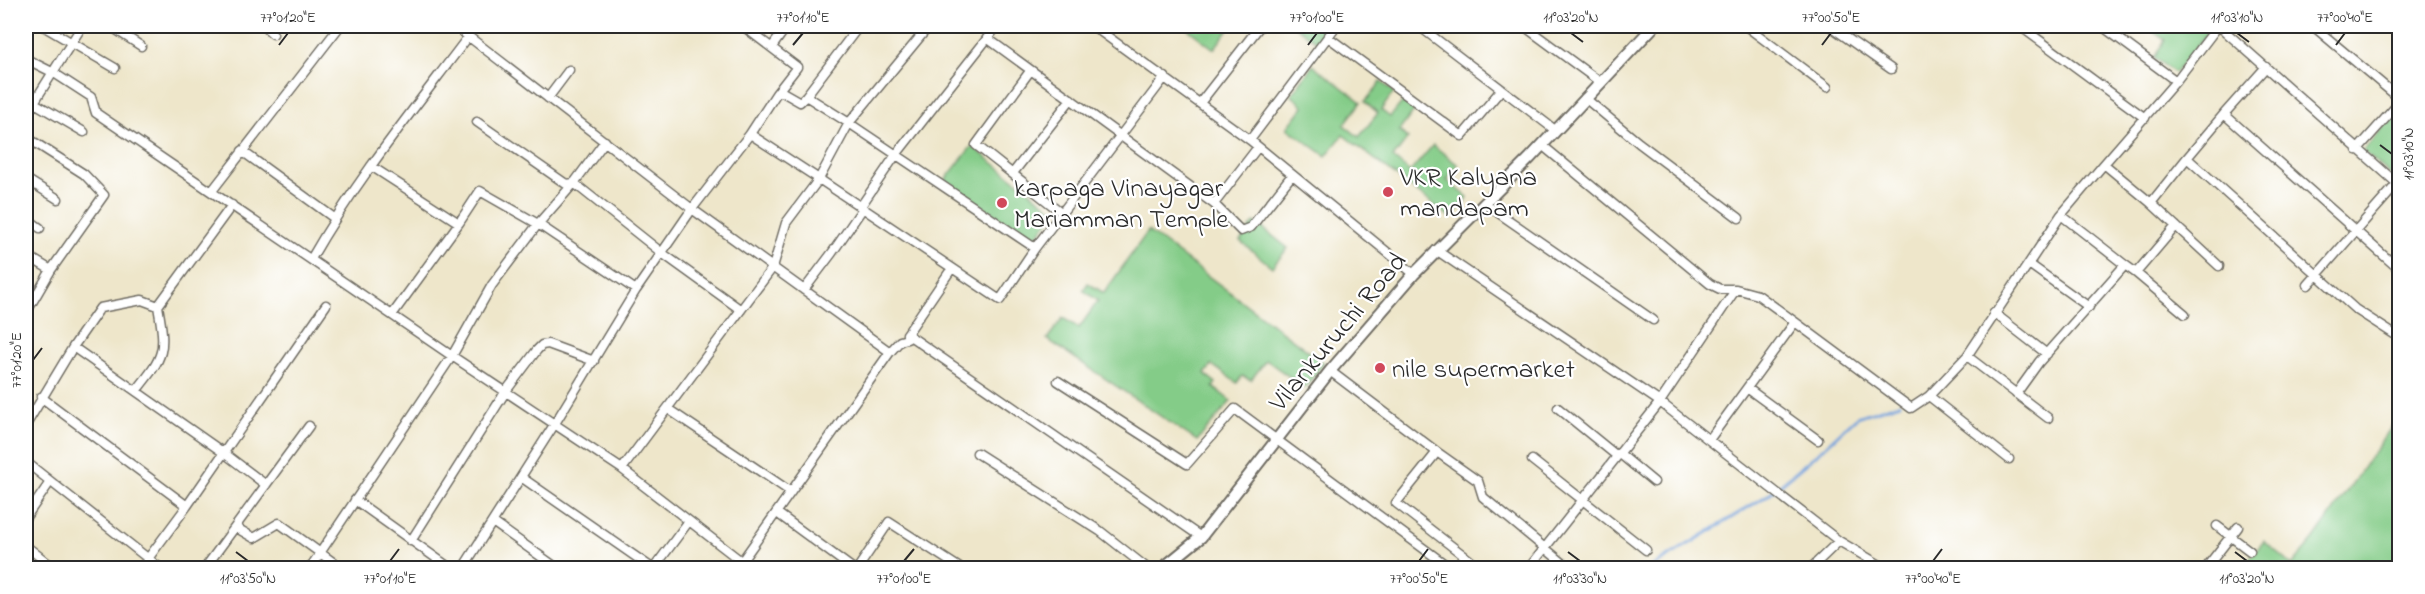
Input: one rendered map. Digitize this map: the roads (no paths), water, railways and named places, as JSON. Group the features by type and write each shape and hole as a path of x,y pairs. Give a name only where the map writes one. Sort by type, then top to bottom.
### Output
{"main road":[{"name":"Vilankuruchi Road","path":"1163,568 1201,537 1330,371 1436,249 1542,145 1654,26"}],"street":[{"path":"43,26 115,68"},
{"path":"26,116 29,100 54,73 82,26"},
{"path":"110,26 141,46"},
{"path":"264,26 273,34"},
{"path":"212,191 340,26"},
{"path":"463,568 494,523 636,290 692,209 750,134 797,67 743,26"},
{"path":"772,47 787,26"},
{"path":"779,90 800,102 859,26"},
{"path":"622,470 773,267 786,223 819,179 849,123 929,26"},
{"path":"804,290 832,253 896,156 997,26"},
{"path":"1200,103 1259,26"},
{"path":"1250,140 1336,26"},
{"path":"1419,26 1555,130"},
{"path":"1524,26 1600,82"},
{"path":"1746,26 1827,87"},
{"path":"1830,26 1891,69"},
{"path":"2020,26 2145,118"},
{"path":"2102,26 2176,81"},
{"path":"1542,145 1710,284 1720,289 1736,289 1758,295 1911,408 1929,396 1967,356 2061,215 2176,81 2218,26 2398,185 2308,285"},
{"path":"2313,26 2400,100 2357,150"},
{"path":"460,27 468,37 692,209 890,352"},
{"path":"1097,27 1250,140 1414,274"},
{"path":"311,259 334,218 468,37"},
{"path":"1328,37 1462,136 1501,90"},
{"path":"987,38 1214,204 1241,231 1251,227 1292,175"},
{"path":"26,59 54,73 91,97 96,112 622,470 688,521 739,565 750,568"},
{"path":"2151,203 2266,67"},
{"path":"548,98 569,70"},
{"path":"1030,71 976,145 1062,213"},
{"path":"750,134 1000,300 1035,248 1165,77"},
{"path":"806,96 1035,248"},
{"path":"1585,98 1639,144 1738,218"},
{"path":"1013,173 1071,99"},
{"path":"29,100 84,132"},
{"path":"2224,114 2400,270"},
{"path":"477,122 566,184 574,183 662,253 741,310"},
{"path":"26,137 84,174 104,195 51,270 26,313"},
{"path":"310,568 452,356 492,285 605,141"},
{"path":"1214,204 1258,147"},
{"path":"242,151 334,218"},
{"path":"2187,158 2355,309 2400,338"},
{"path":"2104,164 2151,203 2218,266"},
{"path":"371,166 459,223"},
{"path":"26,179 58,199"},
{"path":"393,315 480,191 538,224 636,290"},
{"path":"1484,203 1653,320"},
{"path":"136,391 159,363 164,338 158,306 232,205"},
{"path":"2061,215 2185,314"},
{"path":"26,218 40,228"},
{"path":"2136,273 2176,226"},
{"path":"1436,249 1660,402 1839,541 1885,568"},
{"path":"26,258 31,258 51,270"},
{"path":"2029,264 2088,307"},
{"path":"2016,394 2047,354 2125,264"},
{"path":"739,565 890,352 900,341 907,339 907,334 952,268"},
{"path":"1528,568 1660,402 1736,289"},
{"path":"26,424 41,397 100,308 142,300 158,306"},
{"path":"141,568 187,506 326,304"},
{"path":"1994,313 2047,354"},
{"path":"1709,440 1795,322"},
{"path":"907,334 1201,537"},
{"path":"411,541 506,391 542,345 555,346 594,361"},
{"path":"73,347 266,485"},
{"path":"1967,356 2048,418"},
{"path":"1330,371 1478,481 1483,497 1569,568"},
{"path":"1058,381 1187,464 1235,409 1278,438 1450,568"},
{"path":"1747,388 1818,440"},
{"path":"1929,396 2009,459"},
{"path":"41,397 187,506"},
{"path":"1558,408 1654,482"},
{"path":"668,409 791,492"},
{"path":"205,568 309,426"},
{"path":"1437,452 1396,503 1480,568"},
{"path":"977,453 1100,531 1147,568"},
{"path":"1532,460 1646,550"},
{"path":"26,462 160,568"},
{"path":"521,477 653,568 688,521"},
{"path":"26,517 50,482"},
{"path":"355,500 450,568"},
{"path":"777,513 852,568"},
{"path":"858,568 889,522 960,568"},
{"path":"235,527 254,538 279,523 341,568"},
{"path":"494,523 557,568"},
{"path":"2217,526 2250,551"},
{"path":"2206,568 2238,527"},
{"path":"1811,568 1839,541"},
{"path":"26,546 54,568"}],"waterway":[{"path":"1650,568 1768,495 1857,417 1900,403"}],"place":[{"name":"VKR Kalyana mandapam","path":"1388,192"},
{"name":"karpaga Vinayagar Mariamman Temple","path":"1002,203"},
{"name":"nile supermarket","path":"1380,368"}]}
